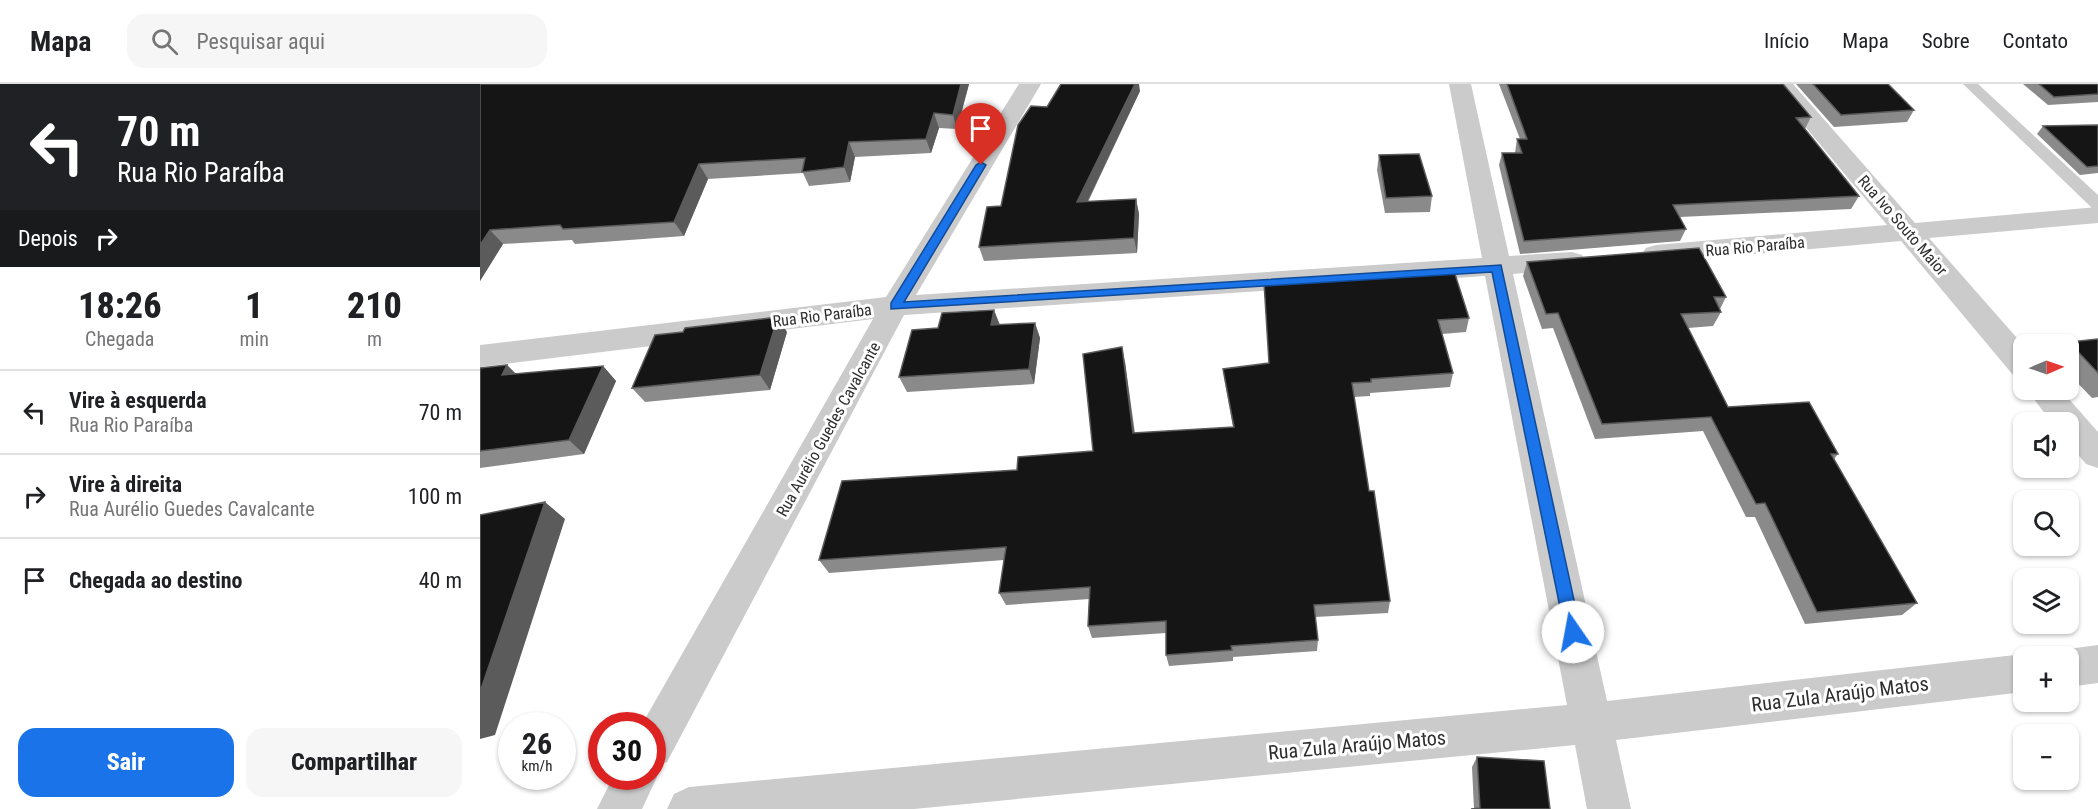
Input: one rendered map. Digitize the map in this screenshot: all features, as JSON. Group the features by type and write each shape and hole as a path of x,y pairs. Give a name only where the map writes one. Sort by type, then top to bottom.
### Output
{"street":[{"name":"Rua Aurélio Guedes Cavalcante","path":"666,722 895,306 1030,84"},
{"path":"1460,84 1610,809"},
{"name":"Rua Ivo Souto Maior","path":"1781,84 2013,354"},
{"name":"Rua Rio Paraíba","path":"480,356 895,306 1497,267 1910,234 2098,215"},
{"path":"2052,400 2098,454"},
{"path":"2079,667 2098,664"},
{"name":"Rua Zula Araújo Matos","path":"689,809 1592,723 2013,674"},
{"path":"619,809 629,790"}],"lane":[{"path":"1970,84 2098,204"}],"building":[{"path":"480,84 961,84 953,115 934,113 926,139 849,142 844,167 802,172 805,158 699,164 674,222 563,229 560,225 490,230 480,245"},
{"path":"1061,84 1135,84 1077,202 1136,199 1134,238 979,247 987,207 1001,206 1018,125 1031,106 1047,107"},
{"path":"1507,84 1783,84 1811,117 1796,118 1859,196 1673,205 1686,229 1524,241 1502,153 1522,153 1517,139 1527,139"},
{"path":"1813,84 1888,84 1914,110 1841,115"},
{"path":"2039,84 2098,84 2098,94 2054,97"},
{"path":"2098,125 2098,166 2087,167 2043,126"},
{"path":"1419,154 1432,196 1386,198 1379,155"},
{"path":"1699,248 1726,297 1714,297 1721,312 1681,314 1728,407 1809,402 1838,454 1831,454 1917,603 1817,612 1765,503 1756,504 1711,417 1602,424 1558,313 1546,314 1527,262"},
{"path":"1454,271 1469,318 1438,320 1453,373 1371,379 1371,382 1352,383 1369,491 1374,491 1390,601 1314,605 1318,640 1231,646 1232,650 1166,655 1166,621 1088,626 1090,587 999,593 1006,547 819,560 842,481 1017,470 1018,457 1093,451 1083,354 1122,347 1133,433 1234,427 1223,369 1269,363 1264,282"},
{"path":"994,310 991,325 1035,323 1029,369 899,377 912,330 938,328 942,313"},
{"path":"778,317 760,375 632,388 655,335 683,332 685,328"},
{"path":"2098,339 2098,373 2079,353 2079,341"},
{"path":"507,365 502,375 603,366 569,440 480,451 480,368"},
{"path":"545,502 480,692 480,515"},
{"path":"1477,757 1544,761 1550,809 1471,809 1480,808"}],"route":[{"path":"981,165 895,306 1497,267 1573,632"}]}
